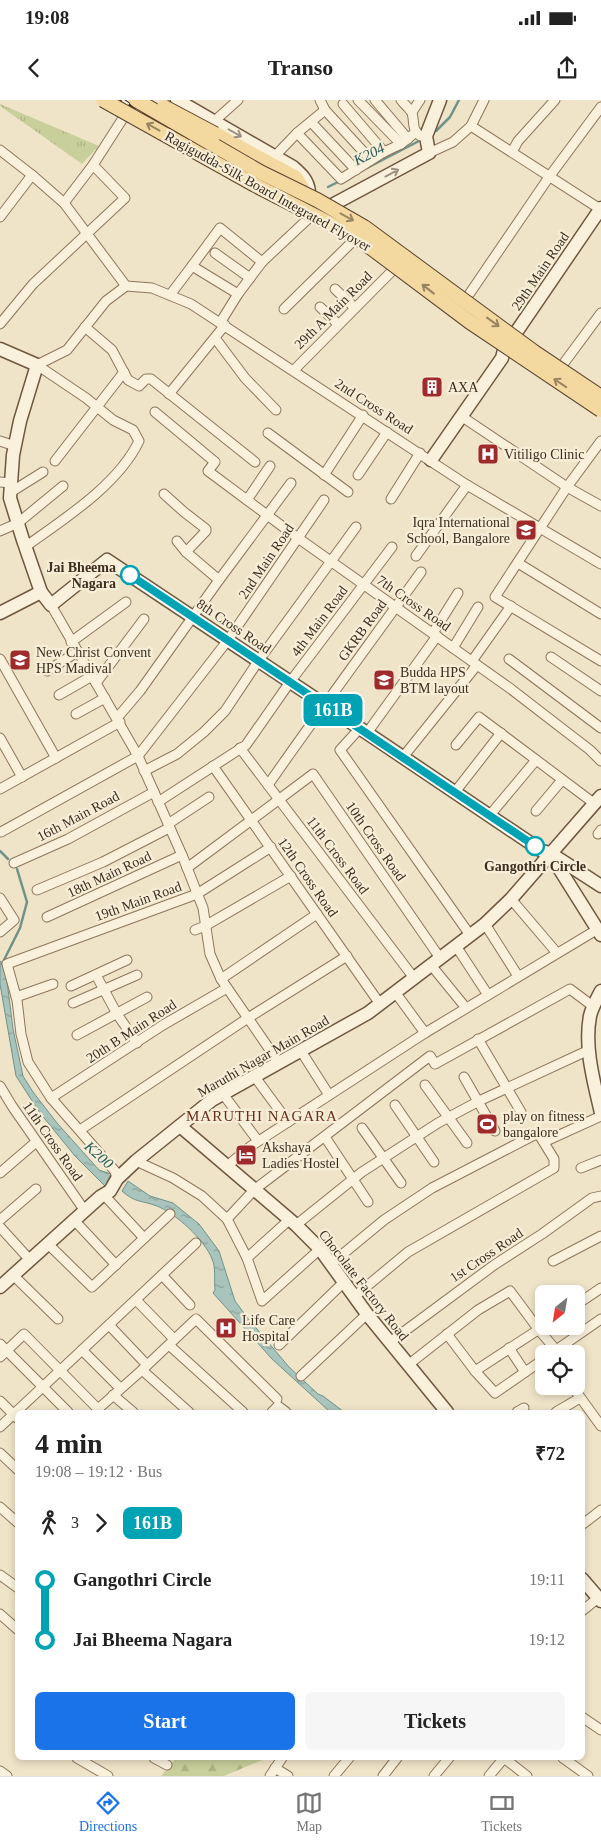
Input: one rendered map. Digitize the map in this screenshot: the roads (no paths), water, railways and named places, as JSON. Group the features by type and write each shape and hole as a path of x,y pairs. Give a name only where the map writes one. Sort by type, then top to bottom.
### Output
{"main road":[{"name":"Ragigudda-Silk Board Integrated Flyover","path":"103,100 256,185 358,238 470,322 601,410"},
{"path":"144,101 162,106 210,130 296,178 305,190"},
{"path":"144,101 260,172 317,200 364,227 534,352 600,391"}],"street":[{"path":"177,100 210,130 275,156 303,176 308,185 305,190"},
{"path":"210,130 238,100"},
{"path":"320,100 325,110 372,160"},
{"path":"358,100 405,142"},
{"path":"375,100 405,142"},
{"path":"401,100 412,112"},
{"path":"420,100 412,112 412,122 421,134 429,153"},
{"path":"297,133 341,179 384,152 421,134 440,100"},
{"path":"334,204 453,142 471,126 484,100"},
{"path":"512,152 518,141 555,100"},
{"path":"343,104 384,152"},
{"path":"470,293 549,177 601,107"},
{"path":"275,156 297,133 325,110"},
{"path":"64,203 93,165 125,116"},
{"path":"310,122 356,170"},
{"path":"471,126 601,213"},
{"path":"0,150 64,203 126,286 106,301 66,350 37,366 20,421 7,485 10,498 25,547 42,592 138,756 182,855 203,908 210,954 221,979 279,1063"},
{"path":"0,324 32,284 125,198 93,165"},
{"path":"0,217 32,175"},
{"name":"29th Main Road","path":"431,460 601,213"},
{"path":"169,394 215,338 238,294 262,262 310,217"},
{"path":"170,295 220,228 262,262"},
{"path":"284,308 352,242"},
{"path":"215,253 250,278"},
{"path":"192,266 238,294"},
{"name":"29th A Main Road","path":"294,370 393,270"},
{"name":"2nd Cross Road","path":"126,286 152,288 191,304 363,415 467,485 601,564"},
{"path":"335,289 355,308"},
{"path":"320,307 338,324"},
{"path":"561,367 601,313"},
{"path":"85,327 112,350 128,380 139,386 148,378 255,462"},
{"path":"215,338 245,378 276,410"},
{"path":"0,349 37,366 113,420 133,430 139,441 134,451 108,482 64,519 25,547"},
{"path":"55,461 124,372"},
{"name":"7th Cross Road","path":"155,412 215,462 208,471 267,516 475,663 583,744 601,762"},
{"path":"324,475 363,415"},
{"path":"461,416 567,487 601,506"},
{"path":"358,475 387,432"},
{"path":"268,433 348,492"},
{"path":"601,441 567,487 495,597 601,661"},
{"path":"0,442 15,446"},
{"path":"391,499 420,453"},
{"path":"247,500 270,466"},
{"path":"7,485 43,472"},
{"path":"0,789 56,758 118,720 291,483"},
{"path":"416,556 467,485"},
{"path":"0,531 18,523 63,486"},
{"path":"164,494 206,529 206,532 186,552"},
{"name":"2nd Main Road","path":"138,756 228,640 324,500"},
{"path":"144,771 177,754 204,732 225,711 259,660 356,527"},
{"path":"177,541 186,552 219,580"},
{"name":"4th Main Road","path":"158,802 246,745 290,682 390,549"},
{"name":"8th Cross Road","path":"51,605 107,560 364,730 546,854 601,886"},
{"path":"518,563 601,614"},
{"name":"GKRB Road","path":"268,785 324,704 365,651 421,572"},
{"path":"0,614 42,592"},
{"path":"458,593 435,635 364,730 340,750 470,935"},
{"path":"71,642 126,602"},
{"path":"403,757 475,663 510,606"},
{"path":"453,648 478,607"},
{"path":"59,696 94,679 144,619"},
{"path":"47,671 77,652"},
{"path":"551,657 601,691"},
{"path":"0,659 56,758"},
{"path":"509,659 601,728"},
{"path":"76,714 105,698"},
{"path":"456,745 479,717 562,780 598,800"},
{"path":"455,792 501,732"},
{"path":"0,738 3,753 22,777"},
{"name":"11th Cross Road","path":"240,748 414,978"},
{"path":"2,832 138,756"},
{"path":"490,815 536,760"},
{"name":"12th Cross Road","path":"213,766 380,1004"},
{"name":"10th Cross Road","path":"279,800 313,774 436,961"},
{"path":"536,811 562,780"},
{"name":"16th Main Road","path":"14,864 68,839 154,792"},
{"path":"37,890 103,862 169,826 209,797"},
{"path":"187,868 279,800"},
{"name":"Maruthi Nagar Main Road","path":"0,1287 107,1193 117,1179 136,1161 212,1100 368,1013 485,924 511,899 546,854 598,800"},
{"name":"19th Main Road","path":"16,997 7,964 197,894 271,847"},
{"name":"8th Cross Road","path":"546,854 557,865 601,894"},
{"name":"18th Main Road","path":"47,917 182,855"},
{"path":"226,1166 258,1142 425,1033 557,953 599,932 557,865"},
{"path":"195,930 206,926 291,876"},
{"path":"0,898 14,920 0,932"},
{"path":"511,899 557,953"},
{"path":"221,979 317,914"},
{"path":"485,924 518,976"},
{"path":"456,946 488,995"},
{"path":"80,1130 248,1018 347,956"},
{"path":"71,986 127,960"},
{"path":"436,961 466,1008"},
{"path":"96,975 117,1014 137,1043"},
{"path":"73,1003 137,975"},
{"path":"53,984 16,997 21,1034 28,1062 51,1098 115,1171 117,1179"},
{"name":"20th B Main Road","path":"51,1098 163,1025 227,988"},
{"path":"227,1219 254,1190 430,1056 435,1064 570,989 594,1007"},
{"path":"544,1142 601,1115 597,1080 589,1050 590,1015 601,991"},
{"path":"395,992 425,1033"},
{"path":"77,1035 147,997"},
{"path":"478,1039 521,1112"},
{"path":"247,1258 292,1222 353,1179 448,1117 589,1050"},
{"path":"301,1051 329,1095"},
{"path":"255,1077 288,1122"},
{"path":"464,1077 495,1131"},
{"path":"425,1085 467,1143"},
{"name":"11th Cross Road","path":"0,1086 36,1142 85,1211"},
{"path":"223,1094 258,1142"},
{"path":"396,1105 434,1162"},
{"name":"Chocolate Factory Road","path":"180,1126 292,1222 320,1249 332,1263 367,1314 443,1410"},
{"path":"362,1128 401,1183"},
{"path":"332,1263 384,1220 432,1188 538,1133 554,1160 554,1168 408,1252 355,1296"},
{"path":"325,1137 368,1202"},
{"path":"0,1173 36,1142"},
{"path":"581,1168 601,1160"},
{"path":"136,1161 172,1178 202,1196 227,1219 247,1258 262,1301 320,1249"},
{"path":"0,1220 36,1189"},
{"path":"107,1193 144,1238"},
{"name":"1st Cross Road","path":"390,1342 494,1265 592,1198 601,1196"},
{"path":"48,1244 92,1288 170,1214"},
{"path":"74,1220 116,1265"},
{"path":"0,1228 30,1260"},
{"path":"554,1262 601,1236"},
{"path":"21,1410 43,1386 196,1243"},
{"path":"13,1275 58,1319"},
{"path":"162,1275 190,1305"},
{"path":"279,1344 344,1282"},
{"path":"585,1299 601,1288"},
{"path":"408,1365 478,1310 510,1291 535,1320"},
{"path":"136,1300 171,1342 241,1410"},
{"path":"301,1376 367,1314"},
{"path":"564,1345 601,1318"},
{"path":"66,1410 43,1386 2,1350 24,1334 98,1409 145,1368 196,1319 277,1398"},
{"path":"109,1325 145,1368 187,1410"},
{"path":"475,1371 535,1332"},
{"path":"447,1334 475,1371 496,1393 535,1365"},
{"path":"509,1348 525,1372"},
{"path":"82,1350 120,1388"},
{"path":"113,1394 130,1410"},
{"path":"578,1395 601,1426"},
{"path":"559,1410 580,1398"},
{"path":"0,1401 15,1415"},
{"path":"0,1427 15,1417"},
{"path":"0,1453 15,1467"},
{"path":"0,1507 15,1520"},
{"path":"585,1522 601,1510"},
{"path":"0,1575 14,1586"},
{"path":"585,1582 600,1600 585,1609"},
{"path":"0,1614 15,1627"},
{"path":"585,1719 601,1730"},
{"path":"80,1760 108,1776"},
{"path":"158,1760 168,1765"},
{"path":"270,1776 281,1760"},
{"path":"340,1774 348,1760"},
{"path":"383,1776 395,1760"},
{"path":"434,1776 447,1760"},
{"path":"489,1776 502,1760"},
{"path":"507,1760 528,1776"},
{"path":"566,1760 588,1776"},
{"path":"275,1768 288,1776"},
{"path":"0,1771 8,1776"}],"water":[{"path":"0,961 5,965 13,1029 23,1076 57,1123 99,1170 111,1174 105,1186 75,1156 40,1113 16,1076 0,984"},
{"path":"128,1181 150,1196 173,1203 199,1224 219,1251 235,1301 246,1316 289,1367 318,1394 341,1410 328,1410 272,1359 213,1293 215,1290 212,1259 203,1244 189,1228 157,1206 135,1199 122,1191"}],"waterway":[{"name":"K204","path":"436,131 450,117 459,100"},
{"name":"K204","path":"367,168 419,141"},
{"name":"K204","path":"328,187 340,181"},
{"name":"K200","path":"0,851 8,859"},
{"name":"K200","path":"2,964 20,928 27,902 17,869"}],"railway":[{"path":"122,100 165,129 362,238 475,321 601,407"},
{"path":"344,220 374,238"}],"place":[{"name":"AXA","path":"432,387"},
{"name":"Vitiligo Clinic","path":"488,454"},
{"name":"Iqra International School, Bangalore","path":"526,530"},
{"name":"Jai Bheema Nagara","path":"130,575"},
{"name":"New Christ Convent HPS Madival","path":"20,660"},
{"name":"Budda HPS BTM layout","path":"384,680"},
{"name":"Gangothri Circle","path":"535,846"},
{"name":"play on fitness bangalore","path":"487,1124"},
{"name":"Akshaya Ladies Hostel","path":"246,1155"},
{"name":"Life Care Hospital","path":"226,1328"}],"district":[{"name":"MARUTHI NAGARA","path":"262,1116"}]}
